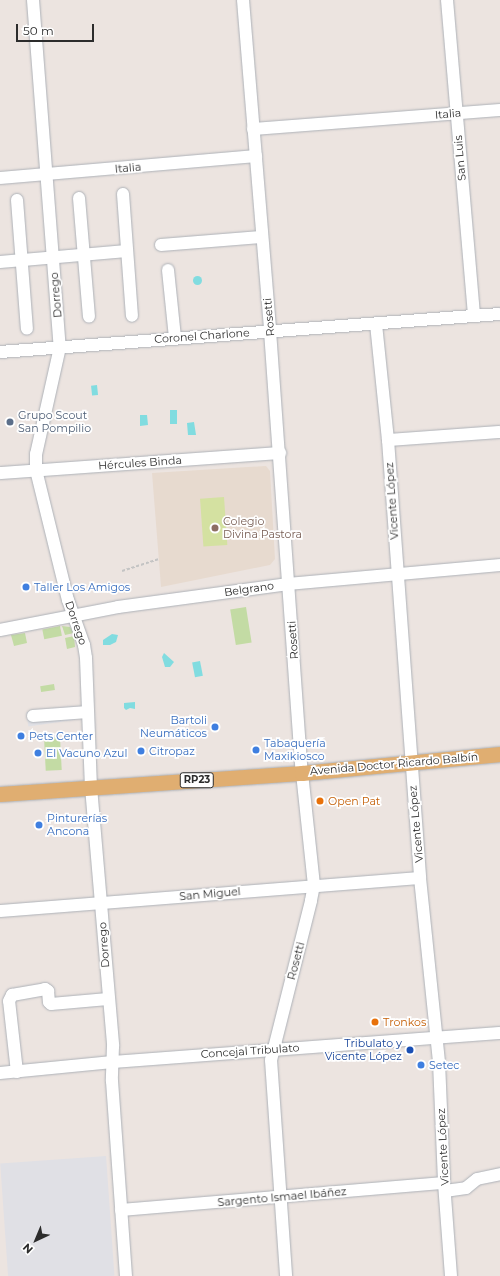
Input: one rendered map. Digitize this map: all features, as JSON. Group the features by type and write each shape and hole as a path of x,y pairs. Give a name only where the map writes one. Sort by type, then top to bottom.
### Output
{"main road":[{"name":"Avenida Doctor Ricardo Balbín","path":"0,794 91,786 302,773 411,761 500,754"}],"street":[{"name":"Dorrego","path":"33,0 60,347 36,454 36,470 68,600 84,644 86,658 91,786 113,1046 112,1081 126,1276"},
{"name":"Rosetti","path":"243,0 261,237 280,453 302,773 314,885 312,901 273,1050 270,1072 286,1276"},
{"name":"San Luis","path":"447,0 474,316"},
{"name":"Italia","path":"253,129 500,110"},
{"name":"Italia","path":"0,178 256,156"},
{"path":"123,194 132,316"},
{"path":"79,198 89,317"},
{"path":"17,200 26,329"},
{"path":"160,245 261,237"},
{"path":"0,262 127,251"},
{"path":"168,270 175,338"},
{"name":"Coronel Charlone","path":"0,352 500,314"},
{"name":"Vicente López","path":"376,324 388,440 420,878 439,1062 444,1187 451,1276"},
{"path":"388,440 500,432"},
{"name":"Hércules Binda","path":"0,473 280,453"},
{"name":"Belgrano","path":"0,630 74,617 118,607 288,584 500,565"},
{"path":"33,716 88,712"},
{"name":"San Miguel","path":"0,911 314,885 420,878"},
{"path":"17,1072 10,1001 12,995 45,989 48,991 49,1002 51,1004 108,999"},
{"name":"Concejal Tribulato","path":"0,1073 112,1062 500,1033"},
{"name":"Sargento Ismael Ibáñez","path":"121,1210 281,1197 444,1187 466,1188 477,1179 500,1174"}],"path":[{"path":"122,571 158,559"}],"shaded area":[{"name":"Colegio Divina Pastora","path":"266,466 270,471 275,559 270,565 161,587 152,473"},
{"path":"73,706 75,720 28,726 26,713"},
{"path":"106,1156 114,1276 8,1276 0,1163"}],"green space":[{"path":"224,497 227,545 203,547 200,499"},
{"path":"246,607 252,643 236,645 230,610"},
{"path":"60,626 62,636 44,639 42,629"},
{"path":"62,626 70,627 74,633 65,635"},
{"path":"25,633 27,643 14,646 11,635"},
{"path":"74,636 75,647 67,649 65,638"},
{"path":"54,684 55,690 41,692 40,686"},
{"path":"60,737 62,770 46,771 44,738"}],"water":[{"path":"195,276 199,276 201,280 199,284 195,284 193,282 193,278"},
{"path":"97,385 98,395 92,396 91,386"},
{"path":"170,410 177,410 177,424 170,424"},
{"path":"140,415 147,415 148,425 140,426"},
{"path":"194,422 196,435 188,435 187,423"},
{"path":"112,634 118,635 116,642 110,645 103,645 103,640"},
{"path":"164,653 174,662 170,667 165,667 162,657"},
{"path":"200,661 203,676 195,677 192,663"},
{"path":"135,702 135,709 130,708 126,710 124,708 124,703"}],"place":[{"name":"Grupo Scout San Pompilio","path":"10,422"},
{"name":"Colegio Divina Pastora","path":"215,528"},
{"name":"Taller Los Amigos","path":"26,587"},
{"name":"Bartoli Neumáticos","path":"215,727"},
{"name":"Pets Center","path":"21,736"},
{"name":"Tabaquería Maxikiosco","path":"256,750"},
{"name":"Citropaz","path":"141,751"},
{"name":"El Vacuno Azul","path":"38,753"},
{"name":"Open Pat","path":"320,801"},
{"name":"Pinturerías Ancona","path":"39,825"},
{"name":"Tronkos","path":"375,1022"},
{"name":"Tribulato y Vicente López","path":"410,1050"},
{"name":"Setec","path":"421,1065"}]}
